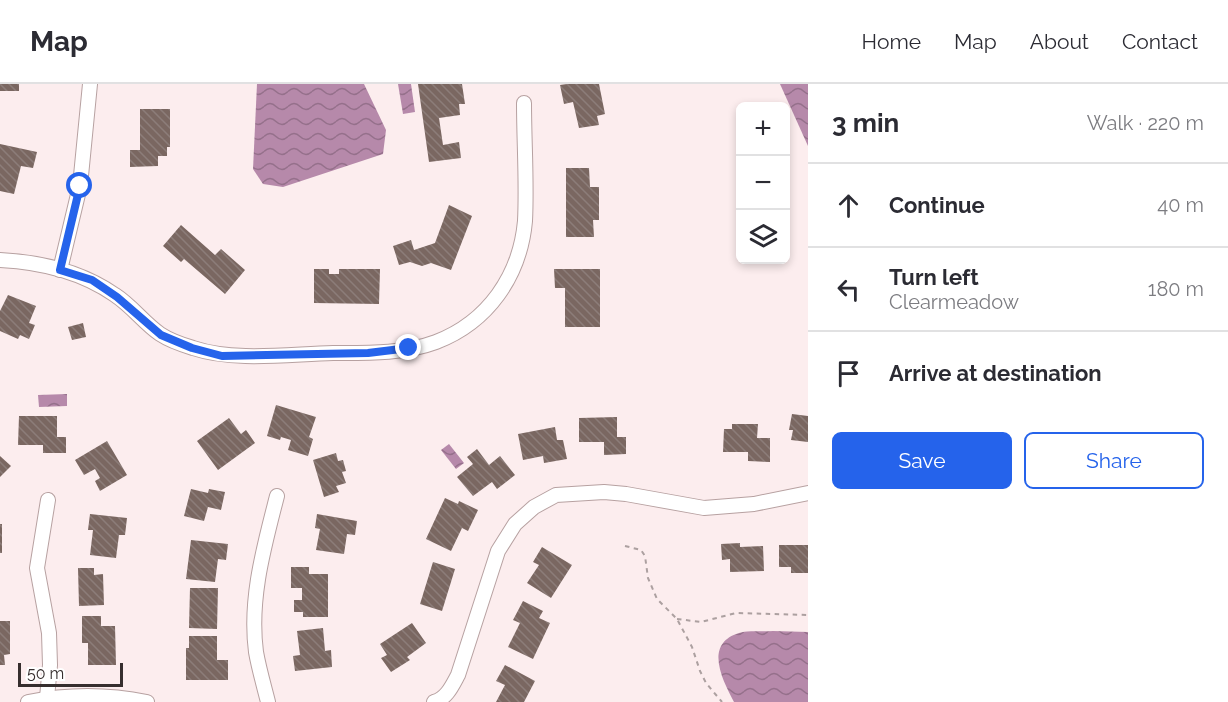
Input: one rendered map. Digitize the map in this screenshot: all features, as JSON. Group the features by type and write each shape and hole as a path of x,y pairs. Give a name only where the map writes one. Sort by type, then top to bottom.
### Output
{"street":[{"path":"60,270 80,186 90,84"},
{"path":"0,260 24,261 92,280 117,297 161,335 192,348 222,356 368,353 436,342 467,327 488,310 507,283 517,258 525,223 524,103"},
{"path":"434,702 441,700 451,689 458,675 498,551 515,524 541,503 556,495 604,492 704,508 754,504 808,493"},
{"path":"268,702 256,652 255,606 259,568 277,496"},
{"path":"47,698 50,665 49,633 37,568 48,500"},
{"path":"28,702 81,695 127,698 147,702"}],"path":[{"path":"625,546 641,550 645,556 648,578 657,599 677,619 692,647 706,683 722,702"},
{"path":"677,619 701,622 735,613 808,615"}],"water":[{"path":"257,84 364,84 386,130 383,154 283,187 263,184 253,169"},
{"path":"398,84 411,84 415,112 403,114"},
{"path":"780,84 808,84 808,146 790,102"},
{"path":"67,394 67,406 39,407 38,395"},
{"path":"449,444 464,463 456,469 441,450"},
{"path":"808,632 808,702 734,702 721,674 719,654 721,645 728,638 739,633"}],"building":[{"path":"0,84 19,84 19,91 0,91"},
{"path":"418,84 462,84 465,104 459,104 460,115 439,118 443,145 459,142 461,158 429,162"},
{"path":"599,84 605,114 597,116 599,125 579,128 573,102 564,104 560,85"},
{"path":"140,109 170,109 170,147 167,147 167,156 158,156 158,166 130,167 130,150 140,150"},
{"path":"0,144 37,152 33,168 21,166 14,194 0,191"},
{"path":"566,168 589,168 590,187 599,187 599,220 593,220 594,237 566,237"},
{"path":"449,205 472,216 451,270 431,263 422,266 410,262 399,265 393,246 411,240 414,250 435,243"},
{"path":"181,225 215,255 221,249 245,270 225,294 184,259 181,262 163,246"},
{"path":"314,269 329,269 329,274 339,274 339,269 380,269 379,304 314,303"},
{"path":"554,269 600,269 600,327 565,327 565,288 555,288"},
{"path":"8,295 36,306 29,323 35,325 29,339 20,335 18,339 0,331 0,311"},
{"path":"83,323 86,337 72,340 68,327"},
{"path":"276,405 316,417 309,437 313,439 308,456 288,450 291,440 281,437 280,440 267,436"},
{"path":"792,414 808,416 808,442 791,440 793,430 789,430"},
{"path":"19,416 57,416 57,437 66,437 66,453 43,453 43,445 18,445"},
{"path":"617,417 617,437 626,437 626,454 604,455 604,442 579,442 579,418"},
{"path":"229,418 241,434 246,430 255,443 218,470 197,441"},
{"path":"732,424 758,424 757,438 770,438 770,462 748,461 748,452 723,452 724,429 732,429"},
{"path":"555,427 557,440 563,440 567,459 544,463 543,456 523,460 518,434"},
{"path":"107,441 127,475 100,491 95,481 100,478 95,469 84,475 75,460"},
{"path":"477,449 489,465 500,456 515,475 497,489 492,482 473,496 457,477 473,464 467,457"},
{"path":"336,453 338,461 343,460 346,471 342,472 346,483 336,486 339,492 324,497 313,460"},
{"path":"0,456 11,466 0,477"},
{"path":"191,489 208,493 209,489 225,492 221,510 208,507 204,521 184,516"},
{"path":"445,498 458,504 459,501 478,510 468,531 462,528 451,551 426,539"},
{"path":"90,514 127,518 125,535 119,535 116,558 90,555 93,530 88,530"},
{"path":"317,514 357,521 355,535 347,534 344,554 316,550 320,529 315,528"},
{"path":"0,524 2,524 2,553 0,553"},
{"path":"191,540 228,544 226,560 218,559 215,582 186,579"},
{"path":"740,543 740,547 763,546 764,571 730,572 730,559 722,560 721,544"},
{"path":"779,545 808,545 808,573 791,573 791,567 779,567"},
{"path":"542,547 572,565 551,598 527,583 539,565 533,562"},
{"path":"433,562 455,569 442,611 420,604"},
{"path":"291,567 309,567 309,574 328,574 328,617 303,617 303,612 294,612 294,600 302,600 302,588 291,588"},
{"path":"78,568 94,568 94,575 103,574 104,605 79,606"},
{"path":"190,588 218,588 217,629 189,628"},
{"path":"523,601 543,611 539,618 550,623 533,659 508,647 520,623 513,620"},
{"path":"82,616 101,616 101,626 115,626 116,665 88,665 88,643 82,643"},
{"path":"0,621 10,621 10,654 4,655 5,665 0,665"},
{"path":"412,623 426,643 407,657 410,660 391,672 381,658 387,655 380,644"},
{"path":"323,628 325,651 331,650 332,667 295,671 293,656 300,655 297,631"},
{"path":"189,636 217,636 217,660 228,660 228,680 186,680 186,648 189,648"},
{"path":"505,665 535,681 524,702 496,702 505,685 496,681"}],"route":[{"path":"80,186 60,270 92,280 117,297 161,335 192,348 222,356 368,353 409,348"}]}
